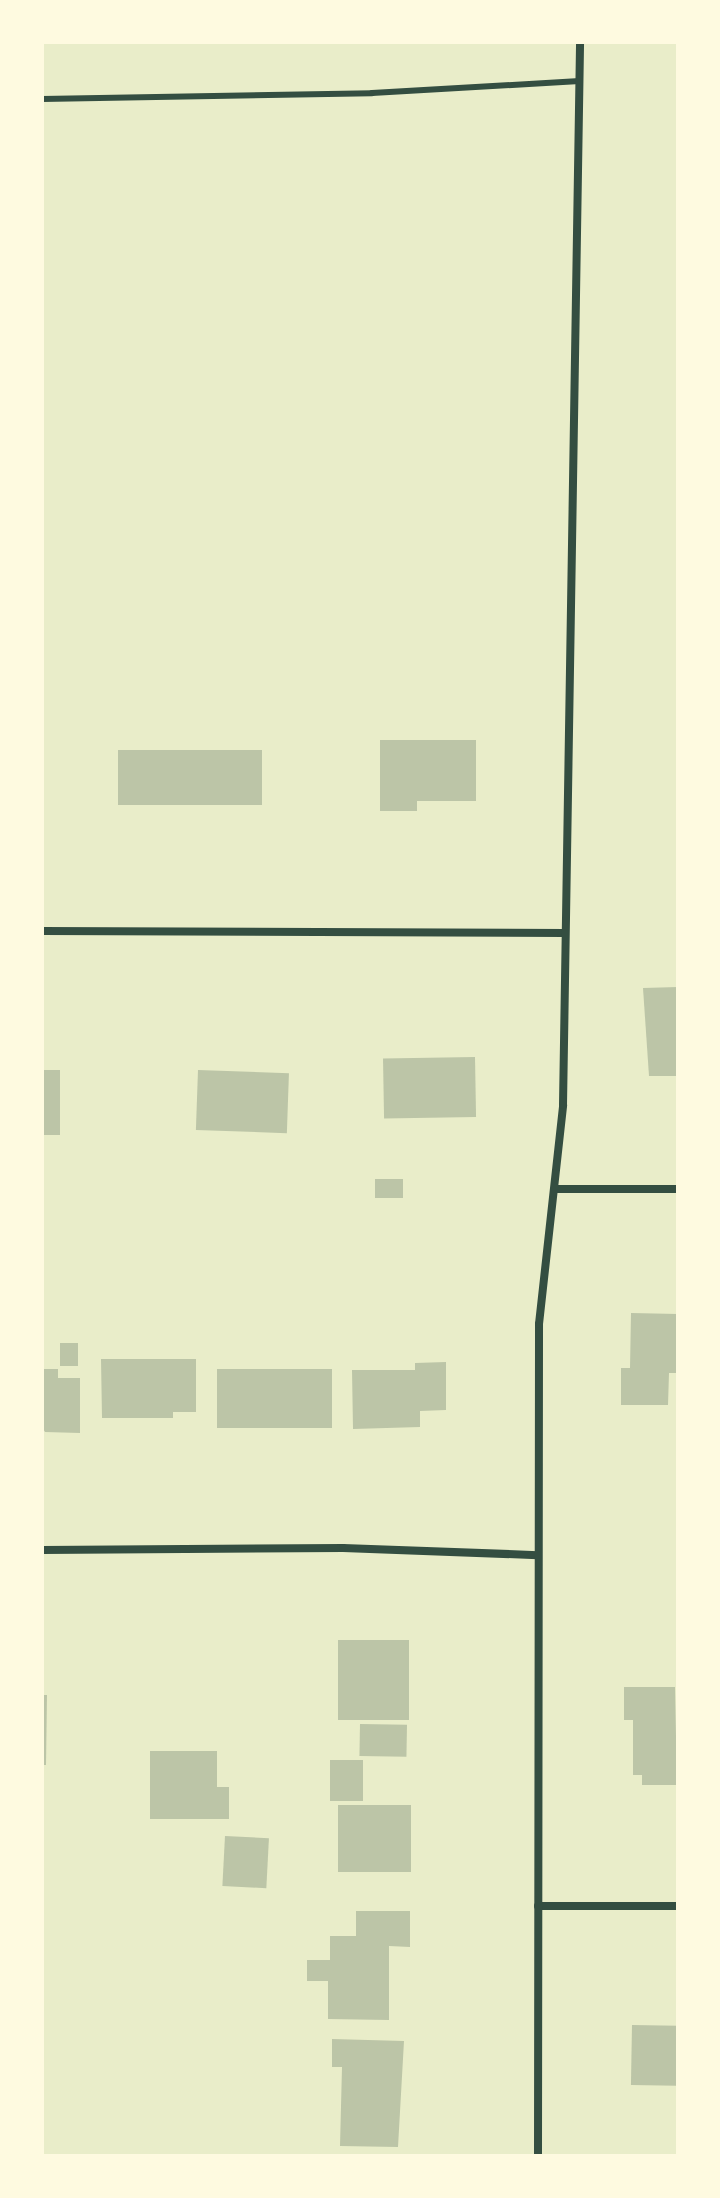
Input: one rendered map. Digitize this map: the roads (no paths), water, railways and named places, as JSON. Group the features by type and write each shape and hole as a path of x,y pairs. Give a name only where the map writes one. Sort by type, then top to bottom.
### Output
{"street":[{"path":"538,2156 539,1324 563,1105 580,42"},
{"path":"42,931 565,933"},
{"path":"556,1189 678,1189"},
{"path":"42,1550 343,1548 538,1555"},
{"path":"538,1906 678,1906"}],"lane":[{"path":"42,99 357,94 580,81"}]}
